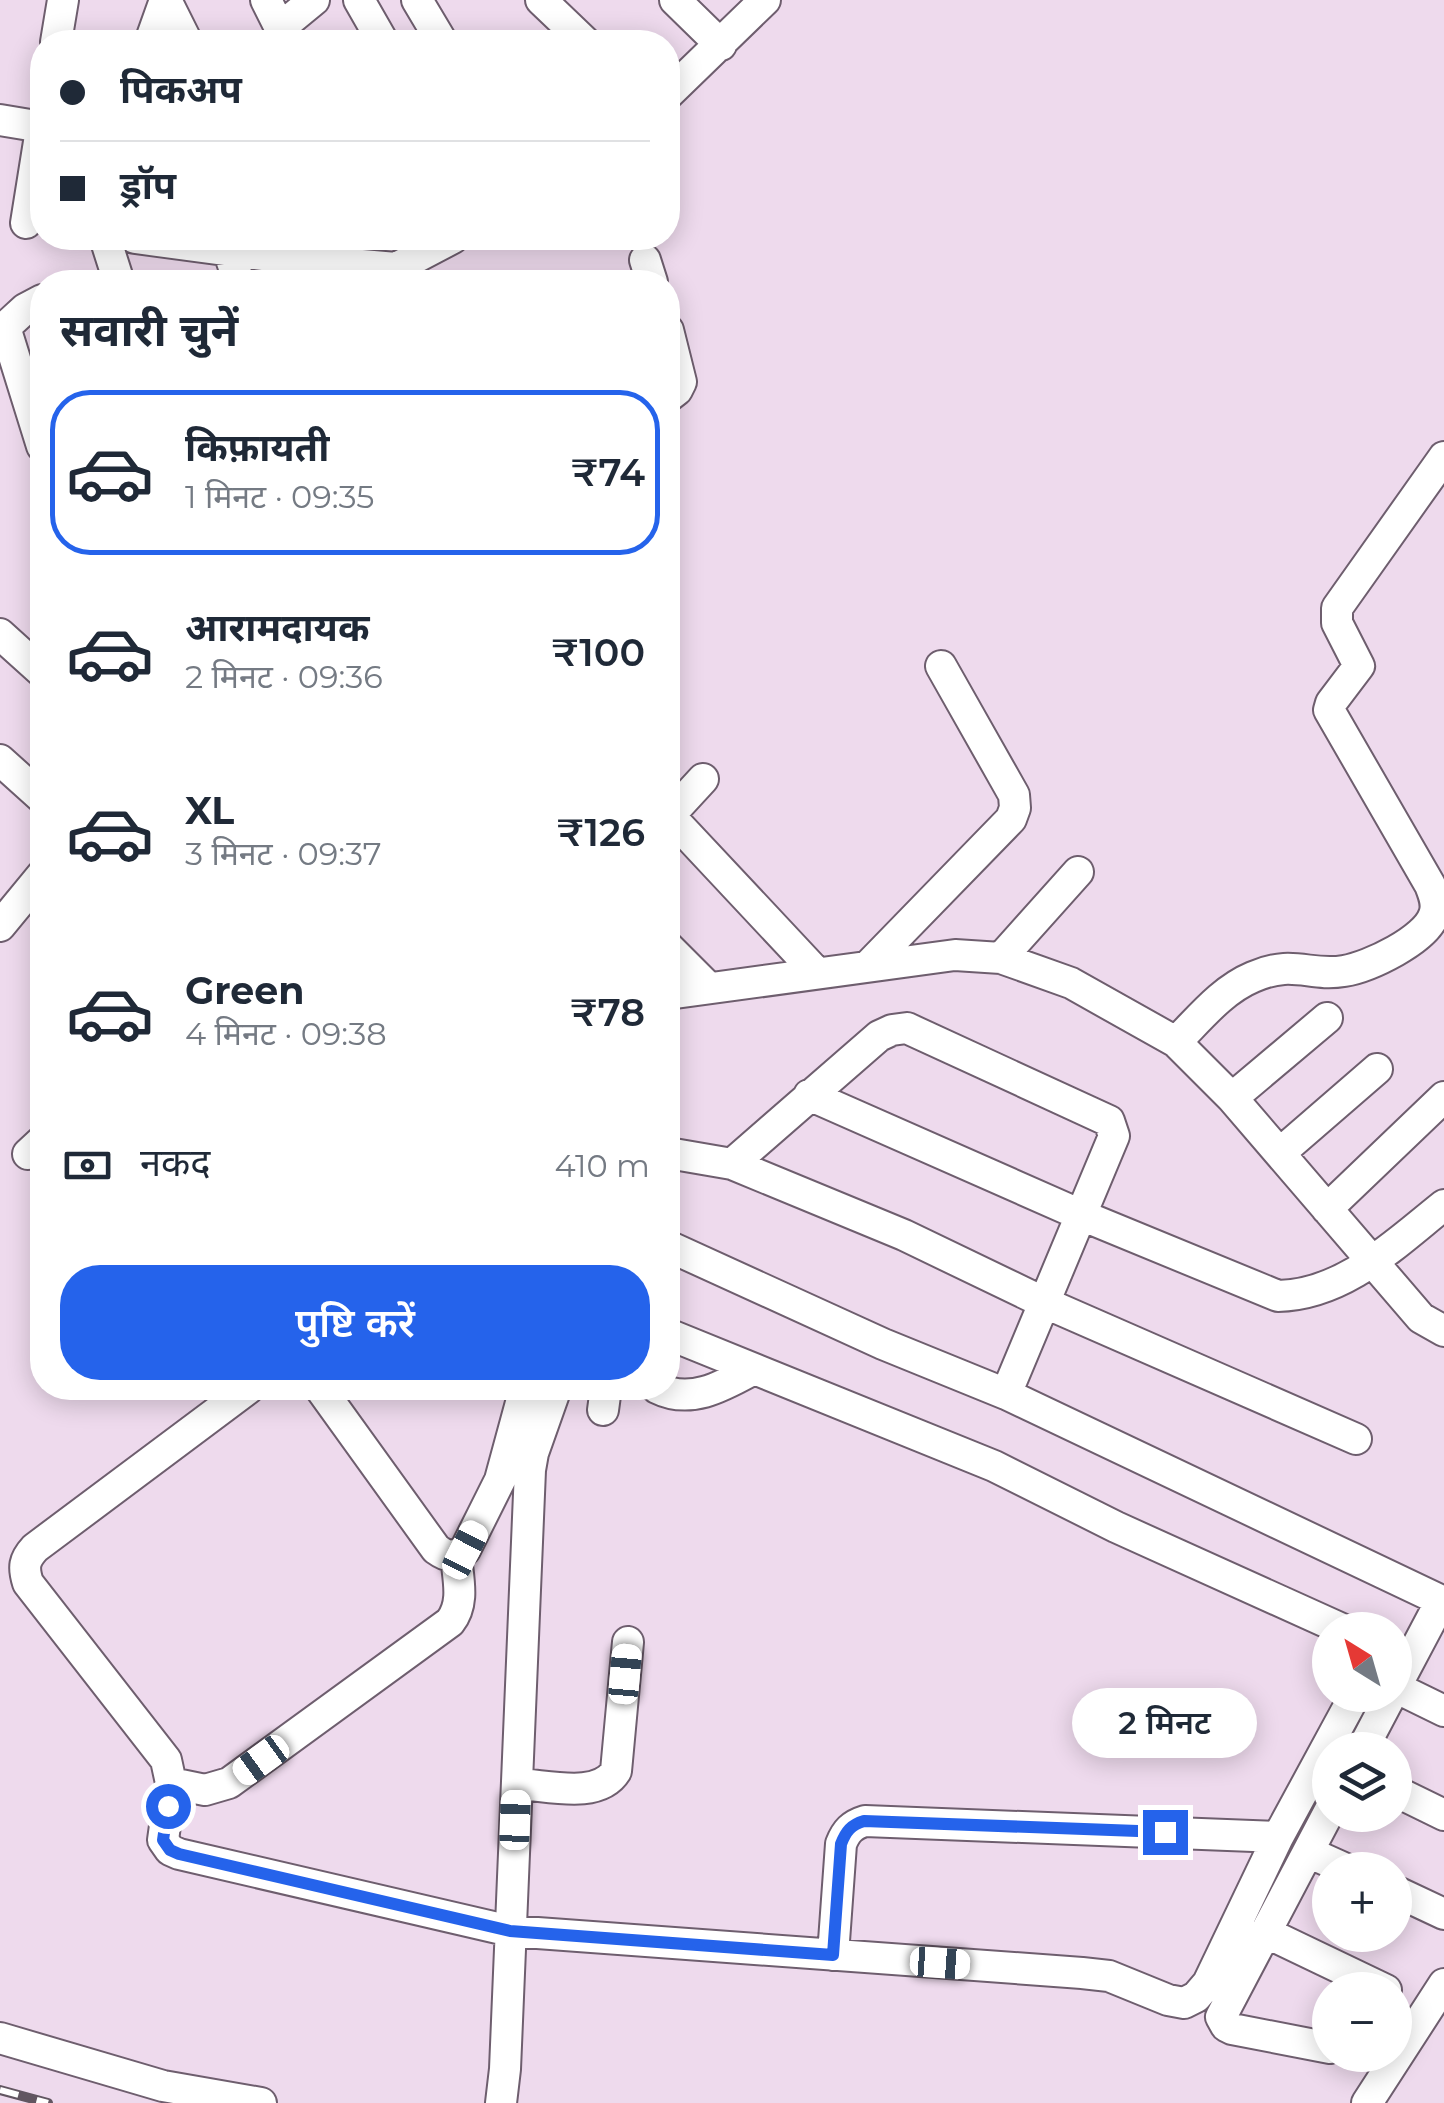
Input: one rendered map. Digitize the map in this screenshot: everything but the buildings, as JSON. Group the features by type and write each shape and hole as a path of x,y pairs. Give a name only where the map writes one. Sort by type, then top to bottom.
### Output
{"street":[{"path":"58,30 63,0"},
{"path":"155,30 166,0"},
{"path":"166,0 181,30"},
{"path":"266,0 281,30"},
{"path":"289,30 314,0"},
{"path":"359,0 376,30"},
{"path":"417,0 435,30"},
{"path":"541,0 572,30"},
{"path":"676,0 722,45"},
{"path":"680,83 765,0"},
{"path":"0,120 30,124"},
{"path":"23,222 30,186"},
{"path":"228,250 236,270"},
{"path":"291,250 332,270"},
{"path":"408,270 436,250"},
{"path":"30,307 2,329 30,411"},
{"path":"1176,1042 1224,995 1254,976 1286,966 1346,971 1410,942 1433,919 1436,908 1430,885 1330,710 1330,703 1359,666 1337,623 1337,608 1444,457"},
{"path":"0,634 30,661"},
{"path":"868,966 1000,832 1015,808 1014,795 941,666"},
{"path":"0,760 30,787"},
{"path":"680,803 703,779"},
{"path":"680,829 817,973"},
{"path":"1001,958 1078,872"},
{"path":"6,907 30,886"},
{"path":"680,992 954,955 1001,958 1071,983 1176,1042 1232,1098 1421,1318 1444,1332"},
{"path":"680,959 708,988"},
{"path":"1232,1098 1327,1018"},
{"path":"732,1164 878,1036 907,1028 1109,1121 1114,1136 1006,1394"},
{"path":"1280,1153 1377,1068"},
{"path":"809,1095 1266,1293 1292,1296 1326,1287 1372,1262 1444,1204"},
{"path":"1327,1209 1444,1097"},
{"path":"680,1154 732,1164 904,1235 1044,1302 1356,1439"},
{"path":"680,1251 883,1344 1006,1394 1443,1601 1412,1657"},
{"path":"680,1339 994,1466 1116,1527 1312,1616"},
{"path":"680,1393 709,1392 754,1370"},
{"path":"233,1400 35,1548 26,1558 24,1570 28,1583 166,1760 171,1783 163,1840 179,1854 510,1931 1109,1976 1168,2000 1184,2002 1196,1997 1208,1983 1278,1836 1346,1712"},
{"path":"329,1400 436,1549 446,1556 456,1556 465,1550 500,1480 522,1400"},
{"path":"500,2103 530,1470 552,1400"},
{"path":"171,1783 205,1790 229,1783 450,1622 459,1611 456,1556"},
{"path":"516,1784 596,1788 608,1782 616,1770 628,1642"},
{"path":"1412,1696 1444,1711"},
{"path":"1412,1800 1444,1815"},
{"path":"833,1955 841,1844 854,1824 864,1821 1278,1836"},
{"path":"1312,2045 1232,2029 1223,2022 1222,2012 1318,1832"},
{"path":"1308,1852 1312,1854"},
{"path":"1412,1900 1444,1914"},
{"path":"1265,1932 1348,1972"},
{"path":"1412,2024 1436,1997"},
{"path":"0,2038 163,2086 261,2103"},
{"path":"1368,2103 1378,2072"}],"railway":[{"path":"0,2090 48,2103"}],"route":[{"path":"168,1806 163,1840 179,1854 510,1931 833,1955 841,1844 854,1824 864,1821 1165,1832"}]}
